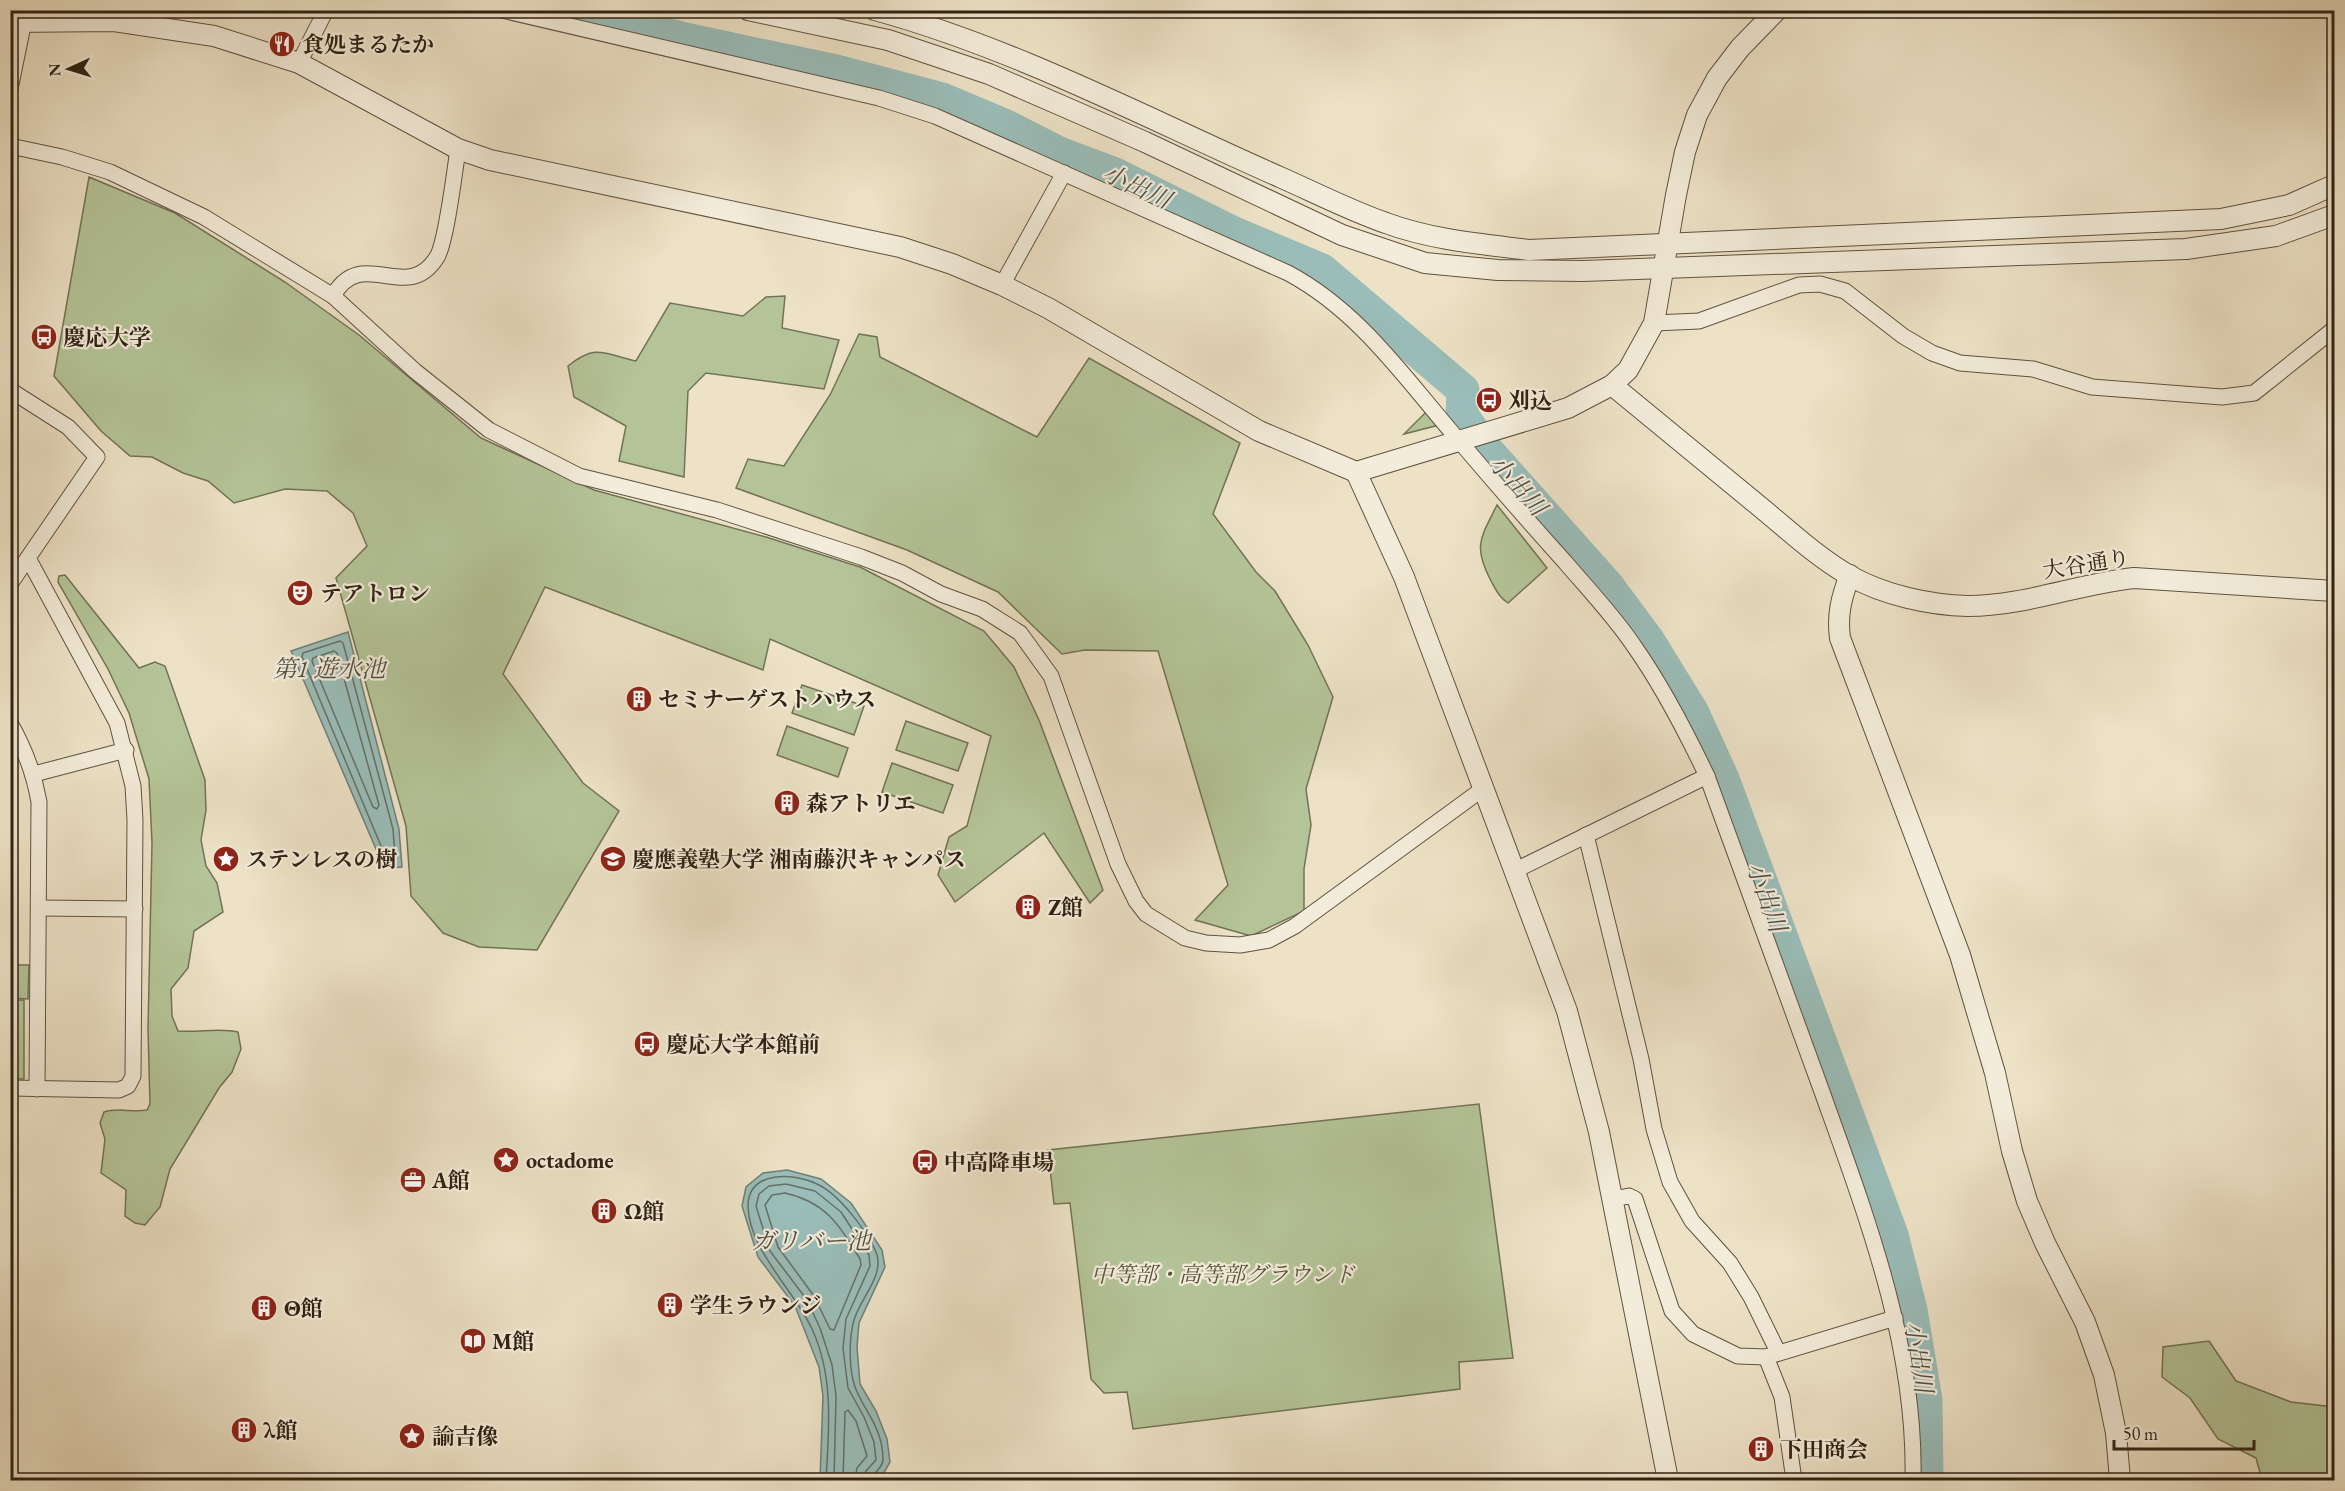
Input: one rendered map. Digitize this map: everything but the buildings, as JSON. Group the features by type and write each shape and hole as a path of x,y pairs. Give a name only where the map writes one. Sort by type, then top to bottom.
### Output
{"street":[{"path":"299,63 326,10"},
{"path":"502,10 879,98 935,116 1316,288 1345,311 1403,372 1471,436 1634,646 1685,728 1707,776 1869,1222 1895,1318 1910,1413 1913,1480"},
{"path":"748,10 888,40 989,74 1145,142 1342,235 1425,263 1498,270 1663,269 1845,260 2186,249 2276,236 2334,215"},
{"path":"875,10 932,26 1019,58 1145,117 1387,224 1448,239 1529,250 1666,242 2221,219 2289,205 2334,185"},
{"path":"10,89 17,22 114,21 214,36 299,63 458,149 490,160 900,247 952,264 1048,308 1259,431 1356,472 1568,408 1612,385 1628,370 1654,323 1666,242 1684,152 1697,115 1717,78 1740,48 1777,10"},
{"path":"10,146 62,157 110,171 204,217 333,296 415,371 489,430 579,476 717,510 861,557 902,573 941,594 982,609 1020,633 1051,676 1118,864 1136,901 1146,914 1185,938 1206,943 1240,945 1269,940 1295,926 1484,788"},
{"path":"333,296 340,282 355,273 414,277 429,269 439,254 458,149"},
{"path":"1002,285 1064,173"},
{"path":"1654,323 1700,321 1799,285 1820,284 1845,291 1903,336 1932,353 1960,363 2033,369 2092,387 2222,397 2254,393 2334,329"},
{"name":"大谷通り","path":"1612,385 1803,542 1850,575 1922,601 1971,606 2027,598 2103,581 2134,578 2334,591"},
{"path":"10,390 68,427 98,457 10,584"},
{"path":"1356,472 1404,577 1516,870 1567,1011 1599,1132 1668,1480"},
{"path":"10,1088 119,1090 128,1086 133,1076 134,809 126,750 106,698 28,558"},
{"path":"1850,575 1840,601 1838,620 1840,638 1960,955 1995,1073 2012,1151 2027,1201 2085,1323 2104,1375 2116,1433 2120,1480"},
{"path":"10,723 24,746 34,774 39,802 37,1089"},
{"path":"34,774 126,750"},
{"path":"1516,870 1707,776"},
{"path":"1586,835 1641,1059 1654,1129 1670,1182 1692,1221 1730,1263 1751,1296 1772,1354 1782,1397 1794,1480"},
{"path":"39,908 135,909"},
{"path":"1612,1199 1629,1196 1635,1199 1672,1311 1693,1334 1738,1356 1772,1354 1895,1318"}],"green space":[{"path":"89,177 175,213 285,282 359,335 481,438 594,490 766,537 860,567 984,631 1014,667 1039,720 1103,890 1090,903 1044,833 955,902 938,875 949,837 967,826 991,736 770,639 763,670 545,587 503,674 583,783 619,811 537,950 479,947 443,933 411,896 406,826 336,578 367,546 353,513 327,491 285,489 234,503 208,481 183,473 152,457 130,456 101,431 54,376"},
{"path":"785,296 782,328 839,340 824,389 706,373 688,391 684,477 619,461 626,426 574,397 568,366 594,352 608,353 636,361 670,303 743,316 766,297"},
{"path":"859,334 877,337 880,357 1037,437 1089,358 1240,443 1213,514 1256,572 1275,591 1308,645 1333,697 1306,789 1311,825 1304,869 1304,911 1251,936 1195,920 1228,885 1158,651 1085,650 1062,654 998,592 907,550 736,488 748,459 784,466 830,395"},
{"path":"1427,411 1439,425 1404,434"},
{"path":"1497,505 1547,568 1508,603 1500,596 1491,581 1485,569 1481,551 1486,526"},
{"path":"65,575 139,668 155,662 165,666 205,780 206,810 201,840 206,866 217,883 223,912 194,931 188,968 171,989 172,1016 178,1031 238,1032 241,1049 232,1072 219,1088 170,1169 160,1207 145,1225 135,1223 125,1216 126,1190 101,1173 105,1139 100,1123 104,1112 147,1110 150,1104 148,1029 152,843 149,779 129,713 108,669 58,582 59,576"},
{"path":"802,685 864,706 854,735 792,713"},
{"path":"906,721 968,743 958,771 896,750"},
{"path":"787,726 848,748 838,777 777,755"},
{"path":"892,763 953,785 943,813 882,792"},
{"path":"11,965 29,965 28,999 11,998"},
{"path":"11,1000 24,1000 24,1079 11,1079"},
{"name":"中等部・高等部グラウンド","path":"1479,1104 1513,1358 1459,1362 1460,1389 1133,1429 1127,1392 1104,1393 1091,1379 1070,1203 1054,1204 1048,1150"},
{"path":"2209,1341 2236,1381 2291,1402 2334,1407 2334,1480 2262,1480 2256,1458 2218,1439 2190,1398 2162,1377 2163,1347"}],"water":[{"name":"第1 遊水池","path":"348,632 399,829 402,867 390,868 376,849 291,651"},
{"name":"ガリバー池","path":"787,1170 821,1179 851,1203 882,1250 885,1267 859,1323 857,1347 860,1384 876,1411 887,1439 890,1462 882,1476 873,1480 820,1480 823,1396 819,1367 795,1306 758,1257 742,1206 746,1187 763,1173"}],"waterway":[{"name":"小出川","path":"574,10 685,39 836,71 942,99 1004,125 1059,153 1115,174 1234,233 1322,270 1463,390 1462,415 1485,448 1608,586 1648,640 1693,713 1723,779 1892,1235 1911,1310 1926,1400 1927,1480"}],"place":[{"name":"食処まるたか","path":"282,44"},
{"name":"慶応大学","path":"44,337"},
{"name":"刈込","path":"1489,400"},
{"name":"テアトロン","path":"300,593"},
{"name":"セミナーゲストハウス","path":"639,699"},
{"name":"森アトリエ","path":"787,803"},
{"name":"ステンレスの樹","path":"226,859"},
{"name":"慶應義塾大学 湘南藤沢キャンパス","path":"613,859"},
{"name":"Ζ館","path":"1028,907"},
{"name":"慶応大学本館前","path":"647,1044"},
{"name":"octadome","path":"506,1160"},
{"name":"中高降車場","path":"925,1162"},
{"name":"A館","path":"413,1180"},
{"name":"Ω館","path":"604,1211"},
{"name":"学生ラウンジ","path":"670,1305"},
{"name":"Θ館","path":"264,1308"},
{"name":"Μ館","path":"473,1341"},
{"name":"λ館","path":"244,1430"},
{"name":"諭吉像","path":"412,1436"},
{"name":"下田商会","path":"1761,1449"}]}
